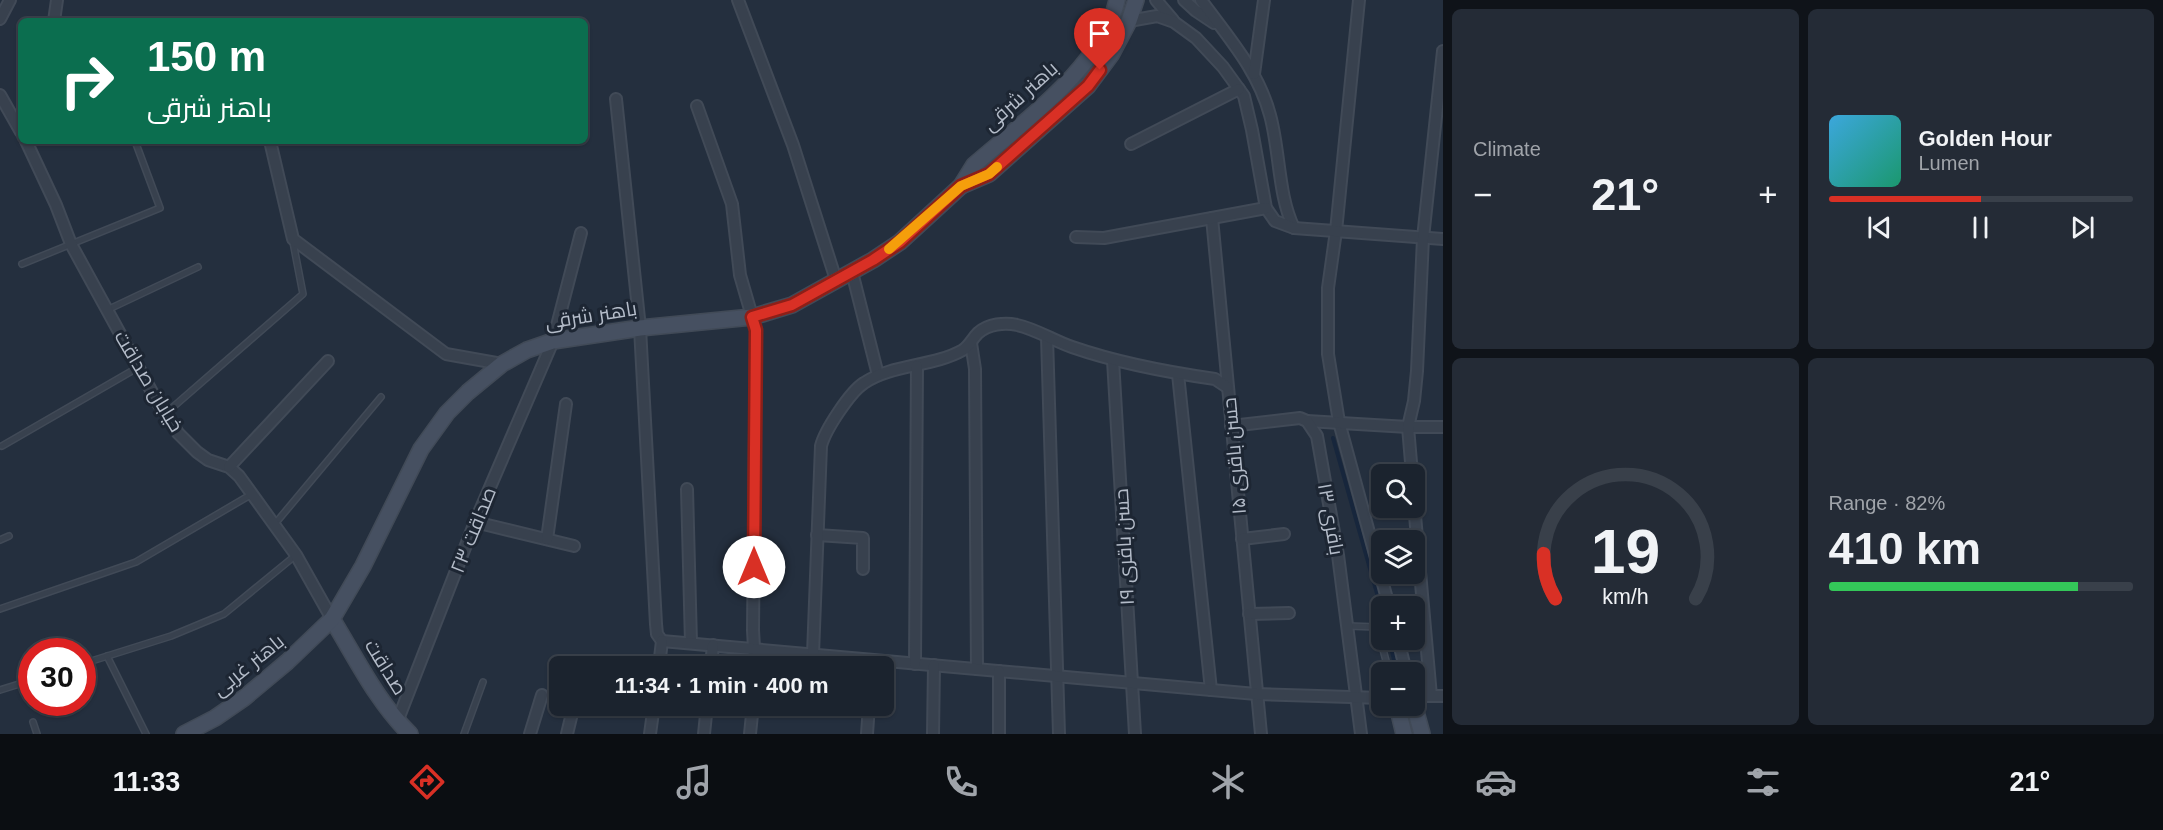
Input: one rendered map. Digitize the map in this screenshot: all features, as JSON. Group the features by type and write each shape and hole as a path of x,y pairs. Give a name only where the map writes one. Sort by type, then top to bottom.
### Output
{"street":[{"path":"0,19 10,0"},
{"path":"54,18 57,0"},
{"path":"738,0 793,145 836,280"},
{"name":"باهنر شرقی","path":"332,619 363,566 421,449 447,414 468,392 502,364 527,350 553,340 640,328 752,317 792,305 852,273 900,242 961,186 974,165 1083,66 1103,35 1118,0"},
{"name":"باهنر شرقی","path":"961,186 989,174 1088,86 1111,55 1129,21 1136,0"},
{"path":"1156,0 1174,22 1196,38 1223,67 1244,96 1266,207 1275,221 1294,228 1443,239"},
{"path":"1184,0 1196,11 1220,26"},
{"path":"1201,0 1254,74 1270,114 1285,206 1294,228"},
{"path":"1254,74 1264,0"},
{"name":"باقری ۱۳","path":"1359,0 1336,231 1328,288 1328,354 1339,422 1386,596"},
{"path":"1129,21 1157,16 1174,22"},
{"path":"1411,464 1408,427 1417,371 1423,238 1443,51"},
{"path":"1131,144 1239,89"},
{"path":"0,95 18,127"},
{"path":"616,99 640,328 657,634 662,640 826,656"},
{"path":"697,106 732,204 740,275 756,330 754,656"},
{"name":"خیابان صداقت","path":"27,144 56,205 71,244 137,368 165,414 178,433 196,452 208,460 229,467 252,494 296,555 332,619"},
{"path":"34,158 36,144"},
{"path":"271,144 293,239 446,354 502,364"},
{"path":"1076,237 1104,238 1266,207"},
{"name":"حسن باقری ۱۵","path":"1212,218 1261,734"},
{"name":"صداقت ۲۳","path":"398,722 475,522 553,340 582,233"},
{"path":"852,273 878,375"},
{"path":"813,654 820,446 823,437 854,391 862,384 878,375 917,366 962,350 978,333 998,324 1017,325 1047,338 1113,360 1178,374 1215,379 1227,387"},
{"path":"1047,338 1059,734"},
{"path":"971,343 975,369 977,669"},
{"name":"حسن باقری ۱۹","path":"1113,360 1135,734"},
{"path":"229,467 328,361"},
{"path":"915,663 917,366"},
{"path":"1178,374 1211,690"},
{"path":"546,539 566,404"},
{"path":"1231,426 1292,417 1308,421 1443,427"},
{"name":"باقری ۱۳","path":"1308,421 1317,436 1338,555 1361,734"},
{"path":"687,489 690,643"},
{"path":"1415,518 1431,696"},
{"path":"475,522 574,546"},
{"path":"1242,539 1284,534"},
{"path":"817,535 863,538 862,569"},
{"path":"1249,614 1289,614"},
{"name":"صداقت","path":"332,619 378,696 410,734"},
{"name":"باهنر غربی","path":"184,734 215,718 244,698 287,662 332,619"},
{"path":"660,656 662,640"},
{"path":"712,656 713,645"},
{"path":"894,663 1256,694 1371,698"},
{"path":"933,665 933,734"},
{"path":"999,671 999,734"},
{"path":"530,734 542,694"},
{"path":"1425,696 1443,696"},
{"path":"567,734 571,716"},
{"path":"650,734 652,716"},
{"path":"704,734 706,716"},
{"path":"750,734 752,716"},
{"path":"867,734 868,716"},
{"path":"1400,716 1404,734"},
{"path":"1417,716 1422,734"}],"lane":[{"path":"22,264 160,208 136,144"},
{"path":"165,414 303,294 293,239"},
{"path":"107,311 198,267"},
{"path":"2,446 137,368"},
{"path":"274,525 381,397"},
{"path":"0,609 136,562 252,494"},
{"path":"0,540 9,537"},
{"path":"96,660 171,636 224,614 296,555"},
{"path":"1348,626 1377,627 1386,662"},
{"path":"107,656 146,734"},
{"path":"464,734 483,682"},
{"path":"0,690 18,684"},
{"path":"33,722 37,734"}],"waterway":[{"path":"1333,438 1378,596"},
{"path":"1392,650 1395,662"},
{"path":"1408,716 1413,734"}],"slow traffic":[{"path":"889,249 900,242 961,186 989,174 997,167"}],"route":[{"path":"754,567 756,330 752,317 792,305 852,273 900,242 961,186 989,174 1088,86 1100,70"}]}
